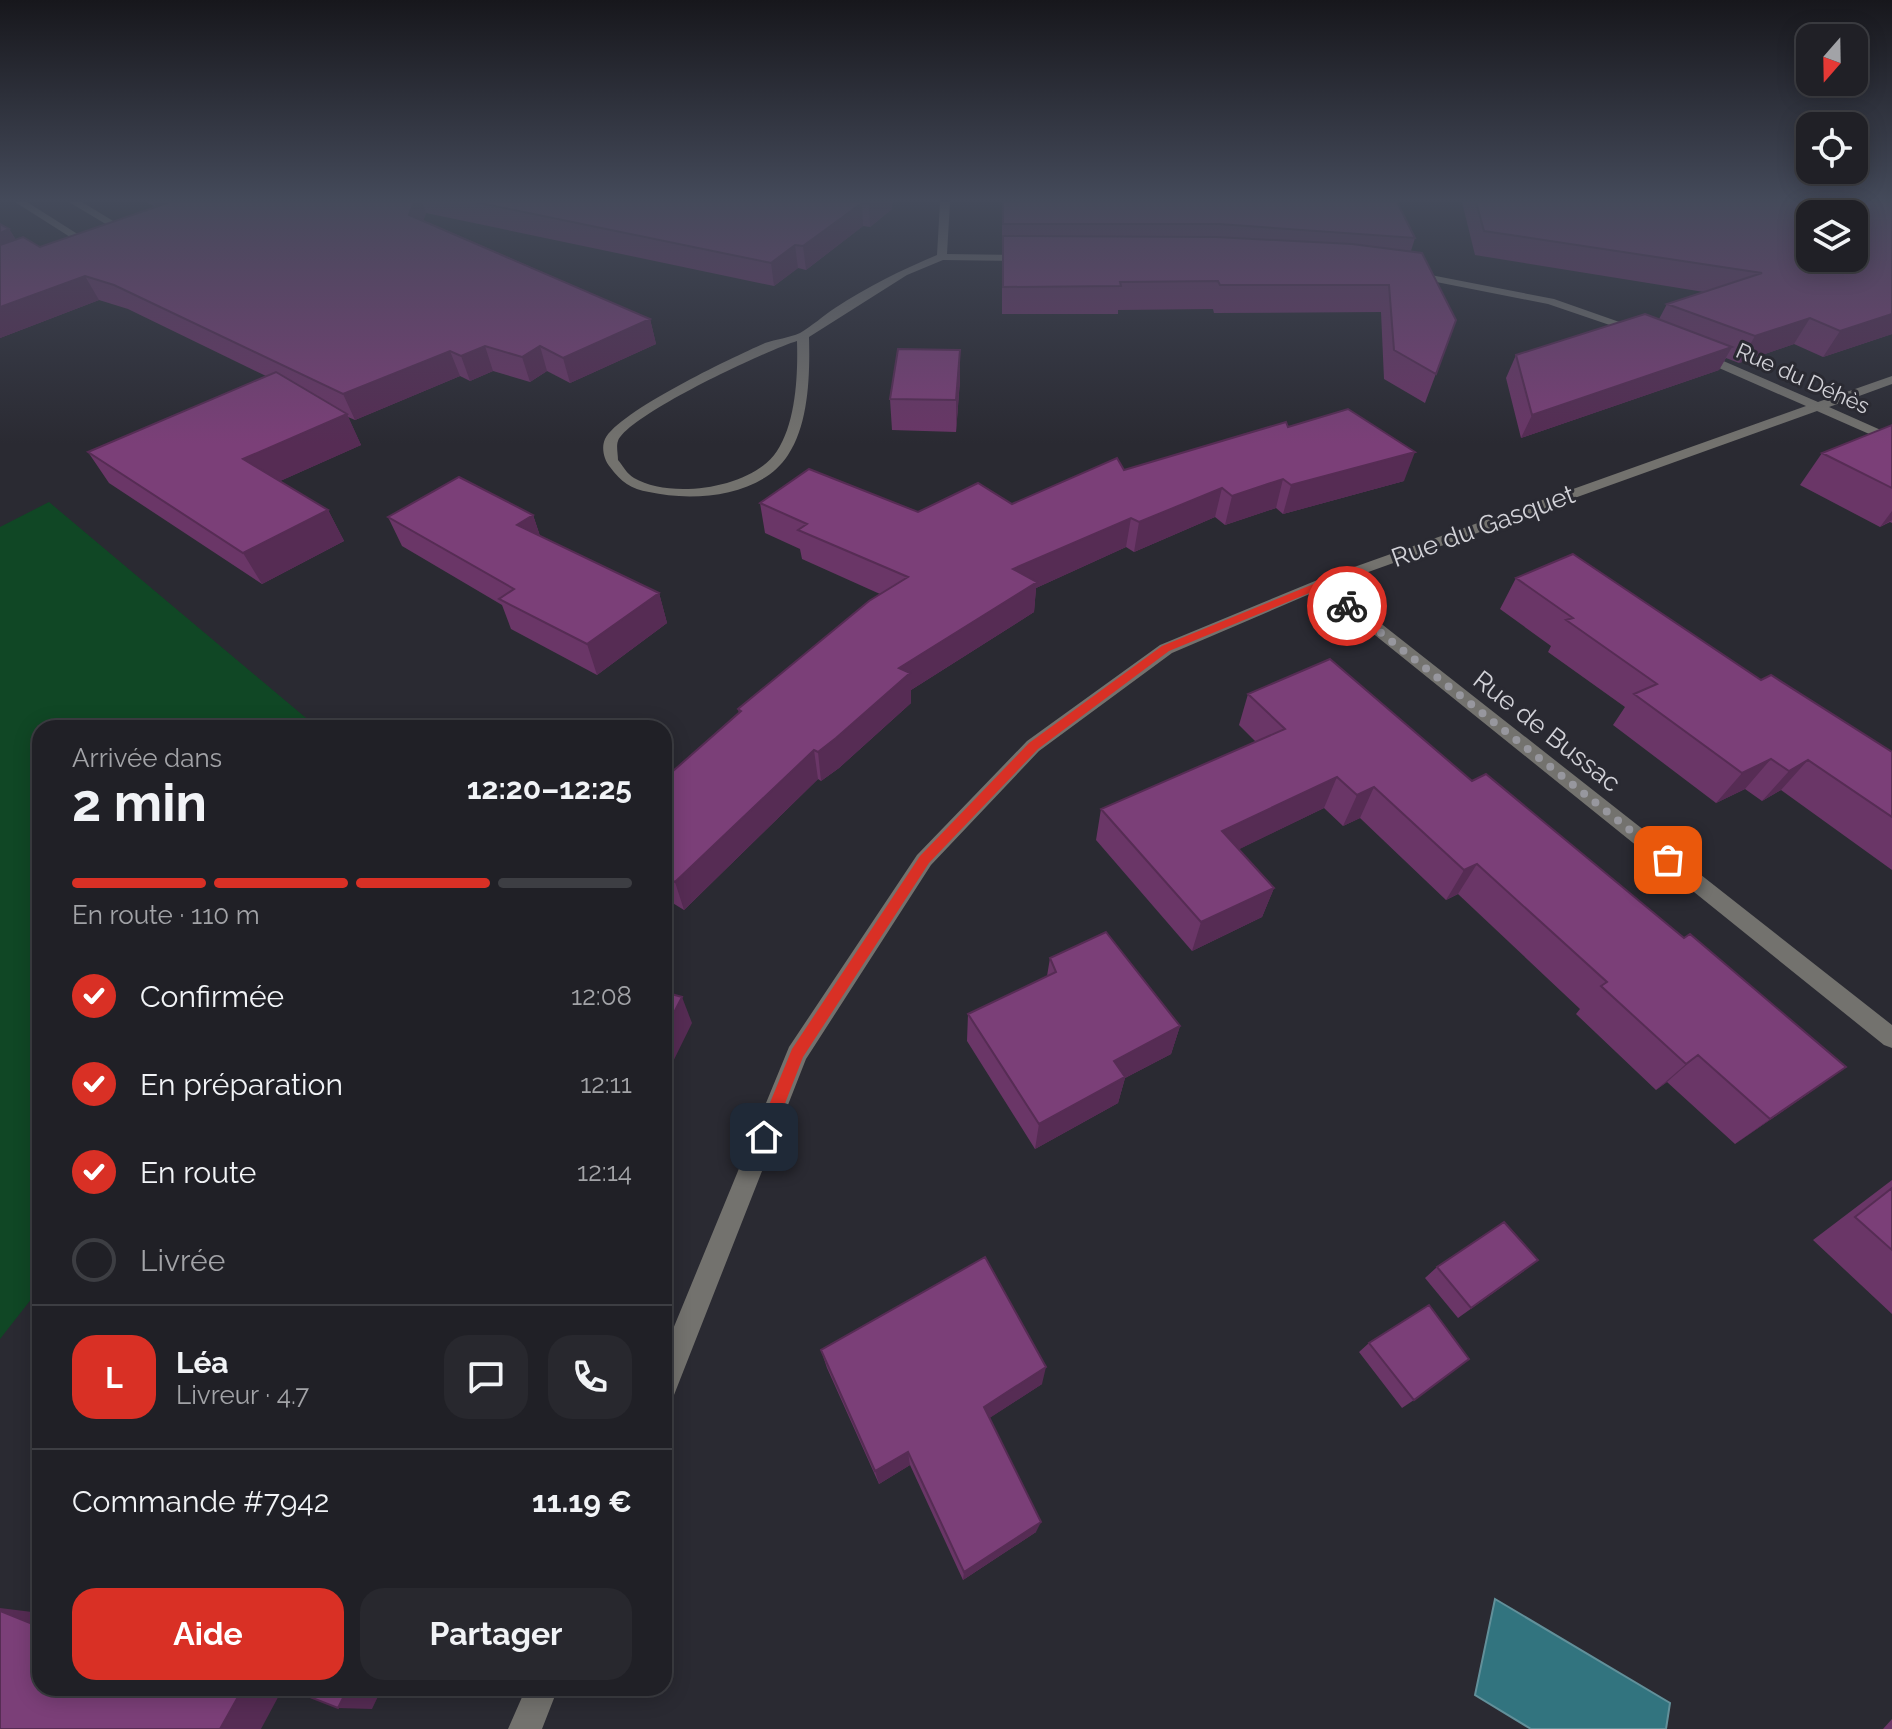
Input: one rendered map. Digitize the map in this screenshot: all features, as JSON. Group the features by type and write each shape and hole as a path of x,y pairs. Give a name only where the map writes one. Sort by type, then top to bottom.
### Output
{"street":[{"path":"803,336 805,358 791,431 781,456 754,478 707,492 662,492 628,481 611,460 611,441 625,424 691,385 771,345 803,336 887,283"},
{"path":"1462,283 1550,301 1654,336"},
{"name":"Rue du Déhès","path":"1682,346 1892,440"},
{"name":"Rue du Gasquet","path":"672,1365 797,1054 924,860 1033,746 1166,649 1321,584 1892,380"},
{"name":"Rue de Bussac","path":"1321,584 1892,1038"},
{"path":"525,1729 539,1696"}],"green space":[{"path":"49,502 308,720 32,720 32,1298 0,1339 0,527"}],"water":[{"path":"1495,1599 1670,1703 1666,1729 1531,1729 1475,1695"}],"building":[{"path":"0,283 67,283 0,307"},
{"path":"107,283 566,283 650,319 563,358 540,346 522,357 485,346 461,356 450,351 343,394"},
{"path":"1003,283 1120,283 1121,286 1003,287"},
{"path":"1219,283 1437,283 1456,320 1436,374 1394,350 1389,285"},
{"path":"1732,283 1892,283 1892,314 1840,331 1810,318 1755,336 1667,304"},
{"path":"1645,314 1732,347 1532,415 1516,355"},
{"path":"898,349 960,350 956,400 890,399"},
{"path":"276,372 347,414 243,459 328,510 243,553 88,452"},
{"path":"1348,409 1415,452 1291,485 1283,479 1232,496 1222,488 1139,522 1131,518 1013,569 1037,582 899,668 910,673 836,738 818,752 814,750 675,882 672,880 672,772 741,711 738,709 869,601 908,577 798,530 807,524 760,503 809,469 918,512 978,483 1012,504 1117,458 1124,470 1286,422 1288,427"},
{"path":"1892,425 1892,488 1822,453"},
{"path":"459,477 533,515 517,525 659,593 587,644 499,599 514,589 388,517"},
{"path":"1573,554 1761,680 1771,675 1892,752 1892,817 1808,760 1789,771 1771,759 1742,773 1634,694 1657,684 1566,620 1573,618 1516,578"},
{"path":"1330,659 1472,781 1486,774 1684,938 1690,934 1846,1067 1770,1119 1698,1055 1686,1064 1601,986 1607,982 1477,864 1464,870 1374,787 1357,795 1337,777 1222,831 1274,888 1201,922 1101,809 1285,729 1248,694"},
{"path":"1106,932 1180,1026 1114,1061 1125,1077 1039,1124 968,1014 1056,972 1050,958"},
{"path":"672,994 682,997 672,1016"},
{"path":"1892,1188 1892,1250 1855,1217"},
{"path":"1504,1222 1538,1260 1471,1308 1437,1267"},
{"path":"985,1257 1046,1367 984,1407 1041,1522 964,1572 908,1452 875,1471 821,1350"},
{"path":"1429,1305 1469,1359 1414,1400 1369,1343"},
{"path":"0,1611 32,1624 32,1696 239,1696 220,1729 0,1729"},
{"path":"307,1696 344,1696 338,1708"}],"way so far":[{"path":"1347,606 1668,860"}],"route":[{"path":"764,1137 797,1054 924,860 1033,746 1166,649 1321,584 1347,606"}]}
